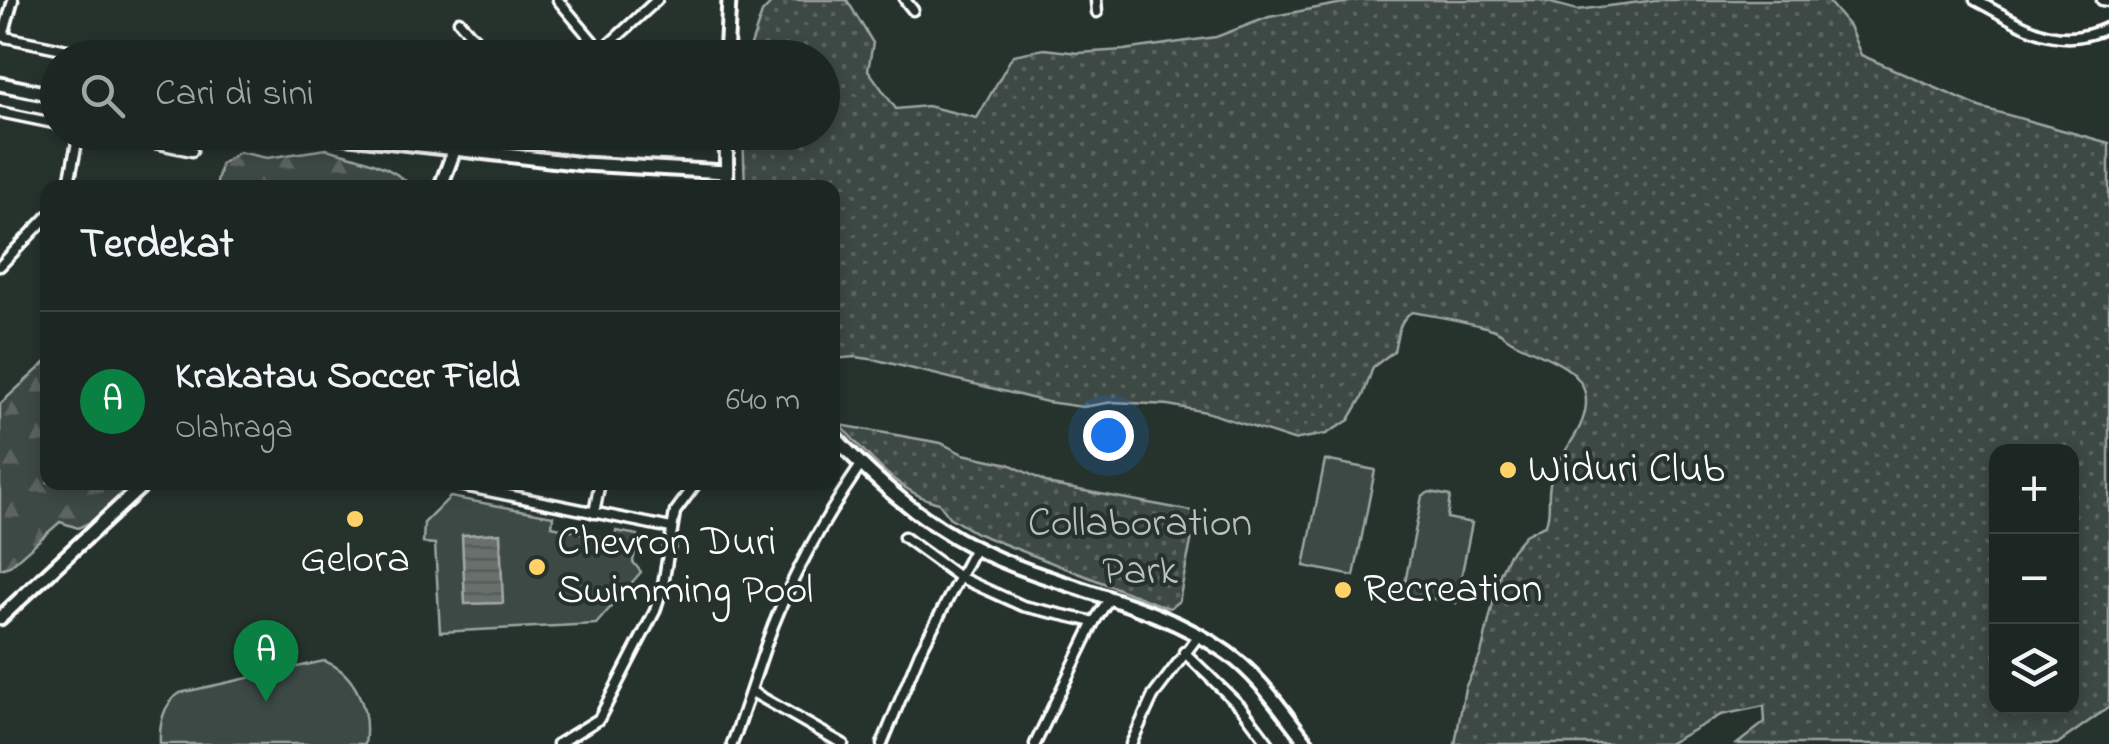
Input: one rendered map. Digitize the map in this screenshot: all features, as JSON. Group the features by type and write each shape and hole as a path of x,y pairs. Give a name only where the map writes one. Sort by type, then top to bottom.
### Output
{"street":[{"path":"13,0 1,36 40,44"},
{"path":"558,0 588,40"},
{"path":"613,40 657,0"},
{"path":"727,40 729,0"},
{"path":"906,0 913,10"},
{"path":"1096,0 1097,12"},
{"path":"1975,0 2056,38 2109,27"},
{"path":"458,21 475,40"},
{"path":"0,84 40,92"},
{"path":"0,112 40,120"},
{"path":"70,180 75,150"},
{"path":"183,150 192,152"},
{"path":"439,150 726,172"},
{"path":"726,150 726,180"},
{"path":"443,180 454,152"},
{"path":"0,266 40,224"},
{"path":"840,443 861,465 932,522 975,548 1198,634 1238,660 1308,744"},
{"path":"732,744 767,640 787,596 814,540 861,465"},
{"path":"0,618 137,490"},
{"path":"483,490 671,528"},
{"path":"594,513 598,490"},
{"path":"558,744 599,719 654,610 663,586 674,512 692,490"},
{"path":"904,537 959,577 1023,606 1094,622"},
{"path":"882,744 920,652 975,548"},
{"path":"1035,744 1108,599"},
{"path":"1131,744 1153,696 1198,634"},
{"path":"1184,652 1242,708 1269,744"},
{"path":"752,692 842,744"}],"green space":[{"path":"774,0 847,0 873,43 868,70 896,109 927,106 977,118 1013,55 1044,49 1078,53 1124,50 1216,37 1269,17 1359,0 1540,0 1577,10 1656,0 1827,0 1849,26 1861,55 1979,107 2109,143 2109,707 2057,744 1737,744 1765,722 1764,706 1721,715 1668,744 1455,744 1465,688 1481,654 1500,574 1509,554 1525,535 1546,524 1551,480 1581,424 1586,403 1579,380 1560,364 1495,330 1412,312 1401,324 1394,351 1373,367 1349,420 1326,434 1293,440 1206,412 1168,405 1113,402 1083,407 1047,402 877,360 840,358 840,180 745,180 744,150 840,150 840,40 753,40 762,13"},
{"path":"330,150 384,167 405,180 218,180 221,164 239,152 267,158"},
{"path":"40,367 40,490 128,490 100,517 78,528 60,522 10,566 0,569 0,404"},
{"name":"Collaboration Park","path":"840,425 941,443 963,454 1009,464 1052,485 1197,512 1179,601 1170,608 1162,606 976,533 949,517 939,503 897,482"},
{"path":"1325,460 1375,470 1354,576 1304,566"},
{"path":"1430,492 1450,496 1447,518 1472,523 1456,603 1403,593 1422,496"},
{"name":"Chevron Duri Swimming Pool","path":"450,497 553,516 552,526 614,540 616,531 638,535 633,562 641,572 596,624 440,632 435,544 423,543 424,523"},
{"path":"324,661 345,674 359,695 365,719 365,744 160,744 163,716 180,693"}],"shaded area":[{"path":"500,533 503,603 465,604 462,535"}],"place":[{"name":"Widuri Club","path":"1508,470"},
{"name":"Gelora","path":"355,519"},
{"name":"Chevron Duri Swimming Pool","path":"537,567"},
{"name":"Recreation","path":"1343,590"},
{"name":"Krakatau Soccer Field","path":"266,702"}]}
